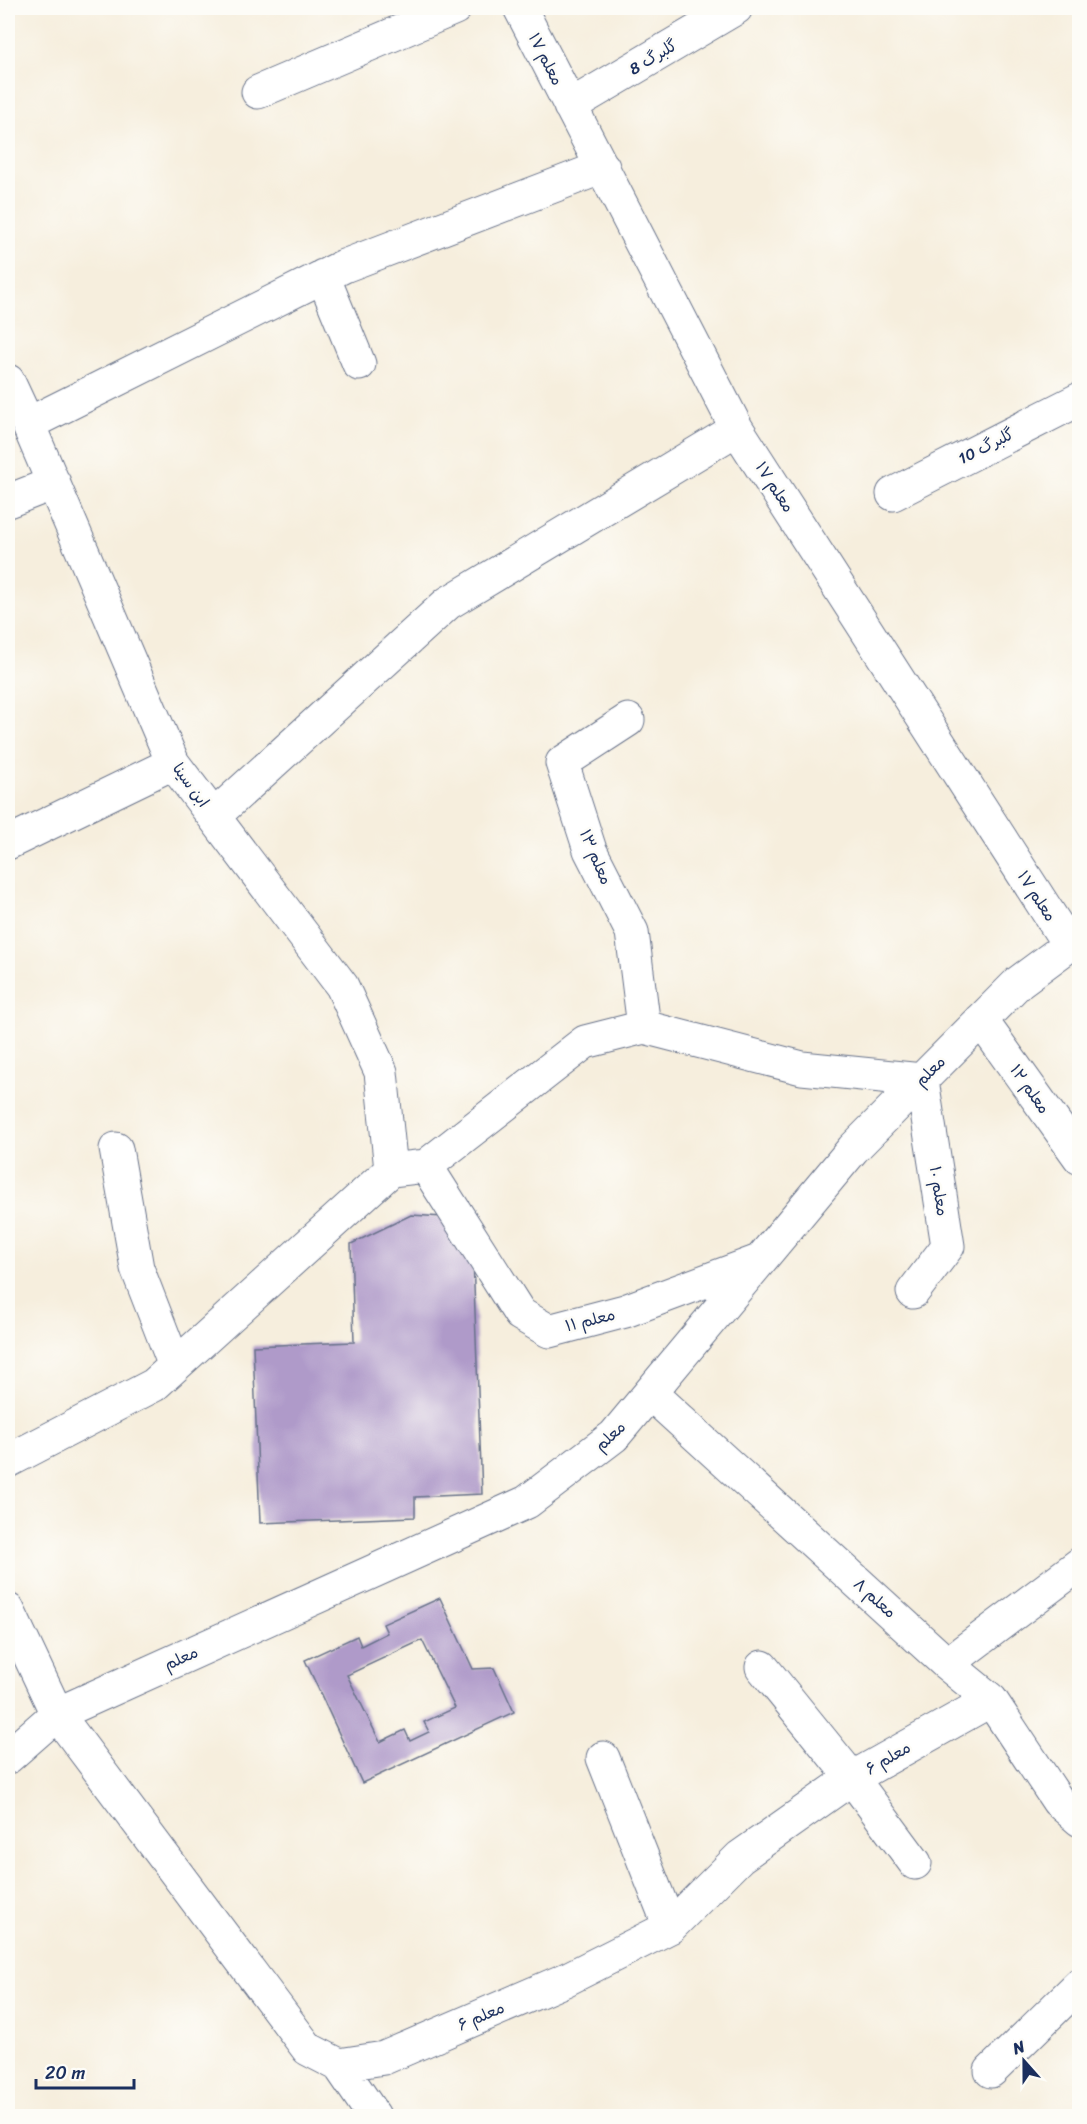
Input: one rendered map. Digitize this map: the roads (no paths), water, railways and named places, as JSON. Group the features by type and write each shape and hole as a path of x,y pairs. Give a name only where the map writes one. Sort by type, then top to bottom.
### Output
{"street":[{"path":"258,92 455,8"},
{"name":"معلم ۱۷","path":"520,8 737,429 1074,941"},
{"name":"گلبرگ 8","path":"570,106 736,8"},
{"path":"28,424 344,266 603,167"},
{"path":"323,276 359,364"},
{"name":"ابن سینا","path":"8,381 173,763 342,986 381,1072 391,1170"},
{"name":"گلبرگ 10","path":"893,494 1080,399"},
{"path":"214,816 448,603 737,429"},
{"path":"8,501 54,483"},
{"name":"معلم ۱۳","path":"628,720 562,763 590,850 632,932 644,1027"},
{"path":"8,843 173,763"},
{"name":"معلم","path":"8,1757 57,1714 527,1502 614,1436 853,1149 1019,982 1074,941"},
{"name":"معلم ۱۲","path":"981,1020 1080,1158"},
{"path":"8,1461 154,1385 391,1170 426,1166 585,1042 644,1027 802,1068 922,1080"},
{"name":"معلم ۱۰","path":"913,1292 948,1246 922,1080"},
{"path":"116,1149 137,1268 175,1366"},
{"name":"معلم ۱۱","path":"426,1166 520,1314 549,1331 625,1311 759,1262"},
{"name":"معلم ۸","path":"650,1393 947,1664 992,1700 1058,1802 1080,1820"},
{"path":"947,1664 1080,1564"},
{"path":"8,1610 57,1714 309,2049 339,2065 374,2116"},
{"path":"762,1667 852,1778 915,1863"},
{"name":"معلم ۶","path":"339,2065 384,2058 565,1980 670,1927 740,1857 852,1778 992,1700"},
{"path":"603,1758 670,1927"},
{"path":"991,2071 1080,1984"}]}
